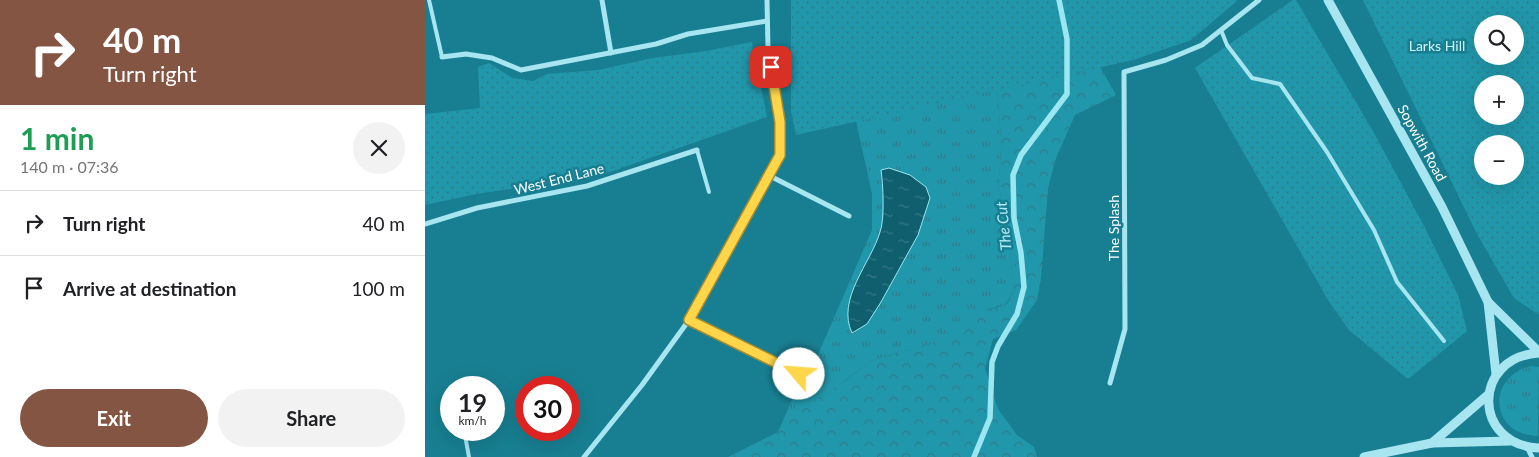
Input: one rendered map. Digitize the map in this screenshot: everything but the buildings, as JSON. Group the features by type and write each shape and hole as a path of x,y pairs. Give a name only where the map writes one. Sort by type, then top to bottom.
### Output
{"street":[{"path":"602,0 611,53"},
{"path":"584,457 642,385 689,320 780,155 780,122 767,21 767,0"},
{"path":"1221,30 1259,0"},
{"name":"Sopwith Road","path":"1328,0 1442,207 1488,302 1496,374"},
{"path":"442,57 466,54 491,58 521,70 576,61 655,44 688,34 767,21"},
{"name":"The Splash","path":"1110,383 1125,329 1125,72 1166,60 1202,45 1221,30"},
{"name":"West End Lane","path":"425,224 477,208 587,186 697,150"},
{"path":"768,175 849,216"},
{"name":"Sopwith Road","path":"1488,302 1539,352"},
{"path":"689,320 799,374"},
{"path":"1510,441 1500,432 1493,421 1489,408 1489,394 1496,374 1515,358 1539,352"},
{"path":"1433,443 1489,394"},
{"path":"1364,457 1433,443 1510,441 1527,447 1539,448"},
{"path":"1527,447 1532,457"}],"lane":[{"path":"429,0 442,57"},
{"path":"1221,30 1227,45 1252,78 1280,84 1327,152 1375,230 1397,282 1444,341"},
{"path":"697,150 709,192"},
{"path":"466,441 469,457"}],"green space":[{"path":"791,0 1237,1 1191,40 1133,60 796,135 791,111"},
{"path":"1293,0 1296,0 1374,133 1425,228 1458,295 1467,331 1408,379 1349,330 1328,300 1195,68"},
{"name":"Larks Hill","path":"1363,0 1539,0 1539,315 1514,298 1477,234"},
{"path":"752,42 767,117 599,176 476,194 425,205 425,114 480,108 478,67 489,63 512,78 533,81 547,74 598,70 653,58 706,51"},
{"path":"1100,67 1116,95 1075,115 1056,158 1048,188 1041,278 1037,300 1016,330 993,339 985,369 998,409 1017,435 1034,447 1037,457 728,457 778,432 804,407 845,381 869,362 898,352 920,348 934,342 972,314 1006,305 1014,291 1006,212 998,185 1002,148 997,90"},
{"path":"997,90 1002,148 998,185 1006,212 1014,291 1005,305 988,309 934,342 920,348 898,352 869,362 778,432 791,402 817,357 872,230 872,194 856,121","holes":["881,170 898,269 881,302 849,305 882,226"]},
{"path":"1530,366 1539,367 1538,436 1522,433 1511,426 1503,417 1499,406 1500,394 1506,382 1515,373"}],"water":[{"path":"889,168 910,175 926,187 930,198 918,235 881,302 867,324 852,333 848,320 848,307 851,294 876,244 882,226 883,192 881,170"}],"waterway":[{"name":"The Cut","path":"974,457 990,418 992,362 998,346 1017,314 1024,287 1021,253 1014,218 1013,175 1021,155 1067,94 1067,39 1059,0"}],"route":[{"path":"771,67 780,122 780,155 755,196 727,252 689,320 799,374"}]}
